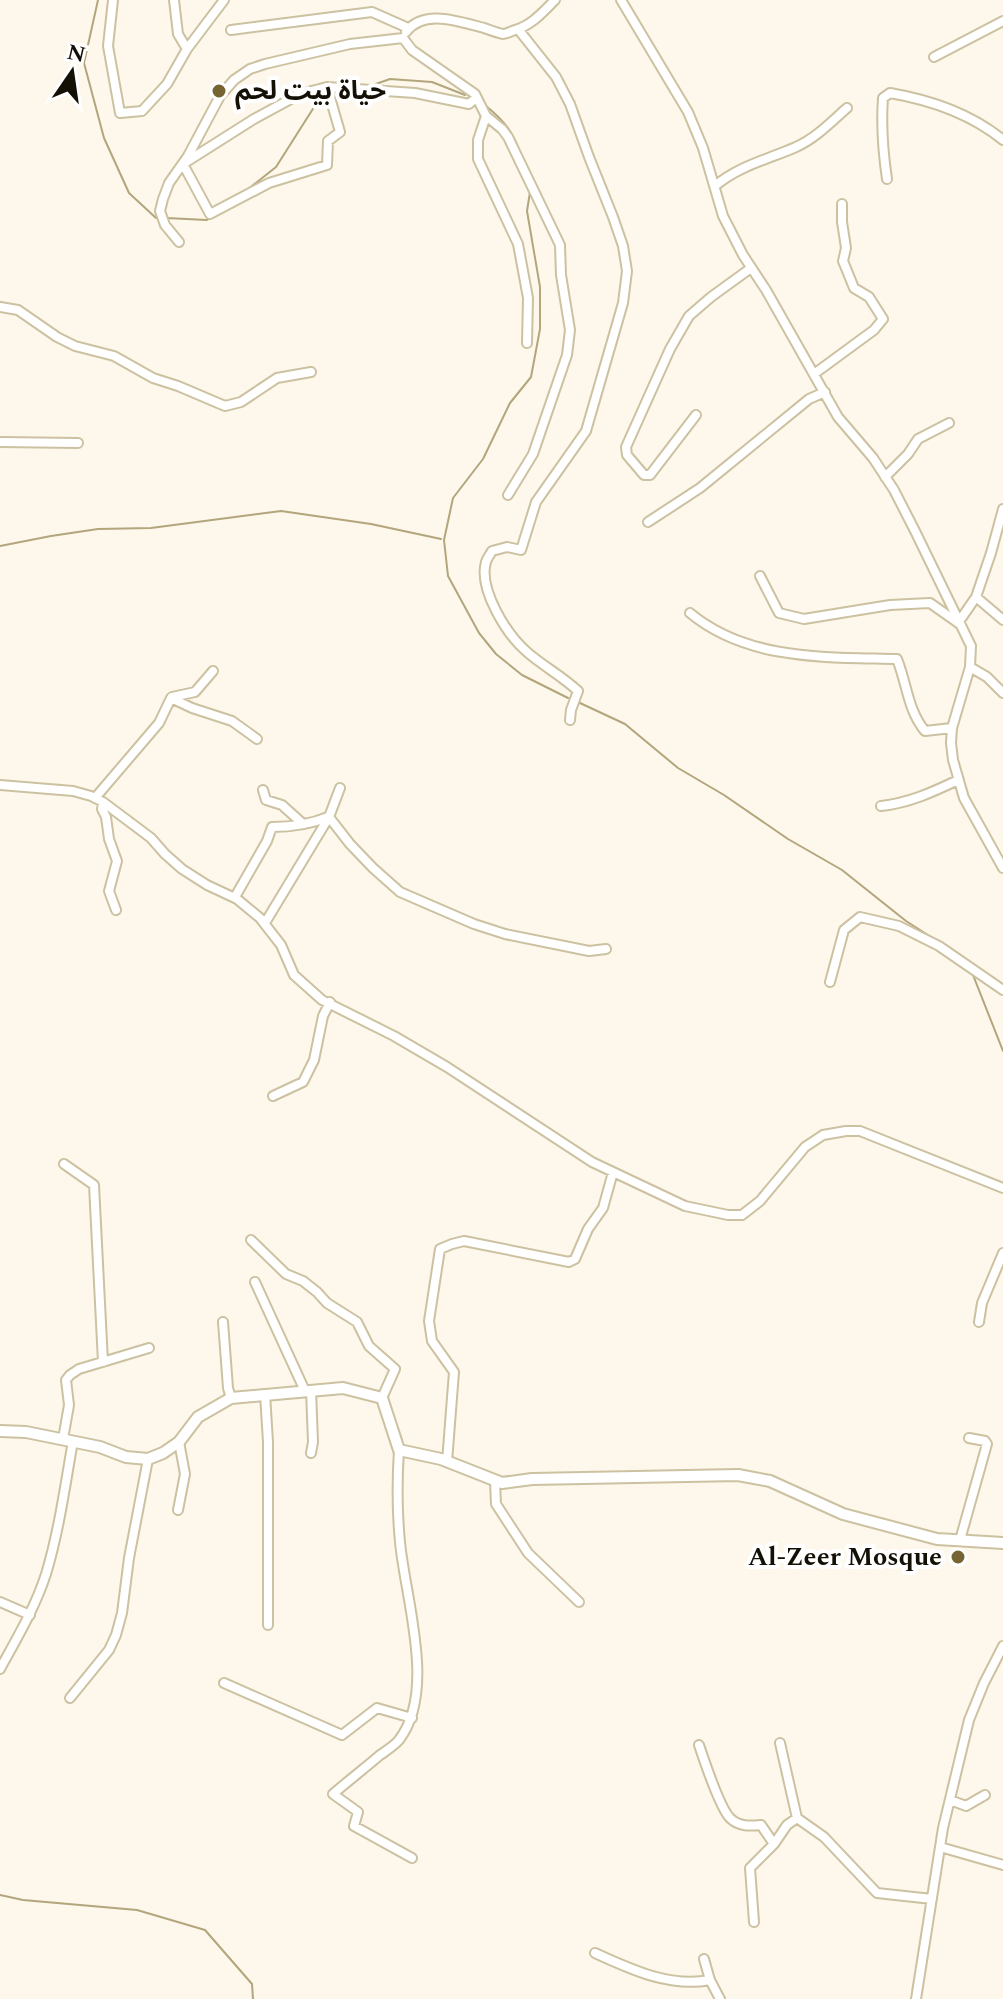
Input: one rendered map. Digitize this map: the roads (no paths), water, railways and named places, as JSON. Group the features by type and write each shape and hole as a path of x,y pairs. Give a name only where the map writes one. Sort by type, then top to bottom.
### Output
{"street":[{"path":"113,0 108,46 120,113 142,111 167,84 187,49 224,0"},
{"path":"174,0 178,34 187,49"},
{"path":"403,38 408,28 421,20 440,19 504,34 532,23 555,0"},
{"path":"621,0 688,112 703,148 723,216 751,268 838,417 885,477 971,646 970,667 952,728 951,743 964,798 1003,868"},
{"path":"231,30 372,12 408,28"},
{"path":"934,57 1003,21"},
{"path":"518,29 556,77 570,104 623,246 627,271 623,303 586,431 536,502 521,550 507,547 492,551 485,563 486,591 502,622 523,649 578,691 570,720"},
{"path":"403,38 412,50 475,94 486,116 502,129 560,245 561,275 570,330 567,355 533,454 508,495"},
{"path":"179,242 165,225 160,211 169,183 183,164 220,96 234,80 250,69 350,44 403,38"},
{"path":"183,164 300,94 327,87 415,93 469,104 476,98"},
{"path":"183,164 210,214 269,183 327,165 328,141 340,132 327,87"},
{"path":"887,179 882,108 883,98 890,93 933,102 969,117 1003,140"},
{"path":"715,186 725,177 815,136 847,108"},
{"path":"486,116 478,140 478,159 518,244 528,298 527,343"},
{"path":"814,374 874,330 883,319 869,297 854,288 843,261 846,248 842,204"},
{"path":"696,415 650,475 644,475 627,455 626,447 670,349 689,316 751,268"},
{"path":"0,307 18,310 75,346 114,356 153,378 225,406 241,402 277,378 311,372"},
{"path":"648,522 700,488 809,399 825,392"},
{"path":"885,477 896,468 918,439 949,423"},
{"path":"0,442 78,443"},
{"path":"958,623 976,597 1003,509"},
{"path":"760,576 779,613 804,619 890,605 930,603 958,623"},
{"path":"976,597 1003,620"},
{"path":"690,613 728,638 802,656 897,659 915,719 925,731 952,728"},
{"path":"970,667 1001,688"},
{"path":"171,698 195,692 213,671"},
{"path":"171,698 232,721 257,739"},
{"path":"99,800 159,723 171,698"},
{"path":"881,806 927,795 958,780"},
{"path":"0,785 73,791 99,800 151,838 182,869 207,885 235,897 265,923 281,945 294,975 304,985 330,1003 420,1052 562,1143 613,1172 685,1206 742,1215 760,1201 805,1147 823,1135 846,1131 860,1131 1003,1188"},
{"path":"265,923 329,817 340,788"},
{"path":"263,790 266,800 282,805 302,823"},
{"path":"99,800 117,861 109,891 116,910"},
{"path":"235,897 272,827 288,827 329,817"},
{"path":"329,817 350,844 400,892 505,934 589,951 606,949"},
{"path":"830,982 844,930 860,917 899,926 939,946 1003,990"},
{"path":"273,1096 303,1082 314,1060 323,1016 330,1003"},
{"path":"64,1164 94,1185 103,1362"},
{"path":"447,1462 454,1372 432,1341 429,1321 440,1249 464,1241 569,1262 575,1259 588,1229 603,1208 613,1172"},
{"path":"251,1240 286,1274 303,1281 327,1303 357,1322 369,1346 395,1369 382,1398 399,1450 400,1543 412,1611 417,1693 412,1718 398,1741 333,1794 358,1812 354,1826 412,1858"},
{"path":"979,1322 982,1303 1003,1253"},
{"path":"255,1282 308,1390 313,1442 311,1453"},
{"path":"223,1322 231,1398"},
{"path":"0,1669 30,1615 56,1539 68,1440 66,1380 79,1369 149,1348"},
{"path":"0,1431 26,1432 100,1447 126,1457 148,1459 179,1442 198,1417 231,1398 343,1388 382,1398"},
{"path":"265,1394 268,1625"},
{"path":"960,1540 987,1444 969,1438"},
{"path":"178,1510 185,1474 179,1442"},
{"path":"399,1450 447,1462 502,1483 532,1479 738,1475 770,1481 843,1514 937,1539 1003,1543"},
{"path":"70,1698 109,1650 116,1635 148,1459"},
{"path":"495,1481 496,1504 528,1553 579,1602"},
{"path":"0,1602 30,1615"},
{"path":"916,1999 940,1847 969,1720 1003,1646"},
{"path":"224,1683 342,1735 377,1708 412,1718"},
{"path":"780,1743 797,1818 824,1837 877,1893 932,1899"},
{"path":"699,1745 729,1817 745,1826 761,1825 774,1844"},
{"path":"950,1800 966,1806 985,1795"},
{"path":"754,1922 750,1868 774,1844 787,1825 797,1818"},
{"path":"940,1847 1003,1865"},
{"path":"595,1953 641,1973 695,1983 710,1980"},
{"path":"704,1959 720,1999"}],"waterway":[{"path":"98,0 84,63 104,138 129,193 159,218"},
{"path":"370,86 390,79 432,82 465,95"},
{"path":"332,98 348,93"},
{"path":"247,190 276,167 316,104 326,100"},
{"path":"486,106 506,126 519,151"},
{"path":"530,192 527,211 540,287 540,329 531,377 510,403 483,459 453,498 444,540 448,576 479,633 496,654 522,675 568,698"},
{"path":"166,218 210,218"},
{"path":"0,546 98,529 151,528 281,511 371,524 441,539"},
{"path":"580,703 625,724 678,768 842,870 931,937"},
{"path":"973,975 1003,1051"},
{"path":"0,1895 23,1900 137,1910 205,1930 252,1984 253,1999"}],"place":[{"name":"حياة بيت لحم","path":"219,91"},
{"name":"Al-Zeer Mosque","path":"958,1557"}]}
